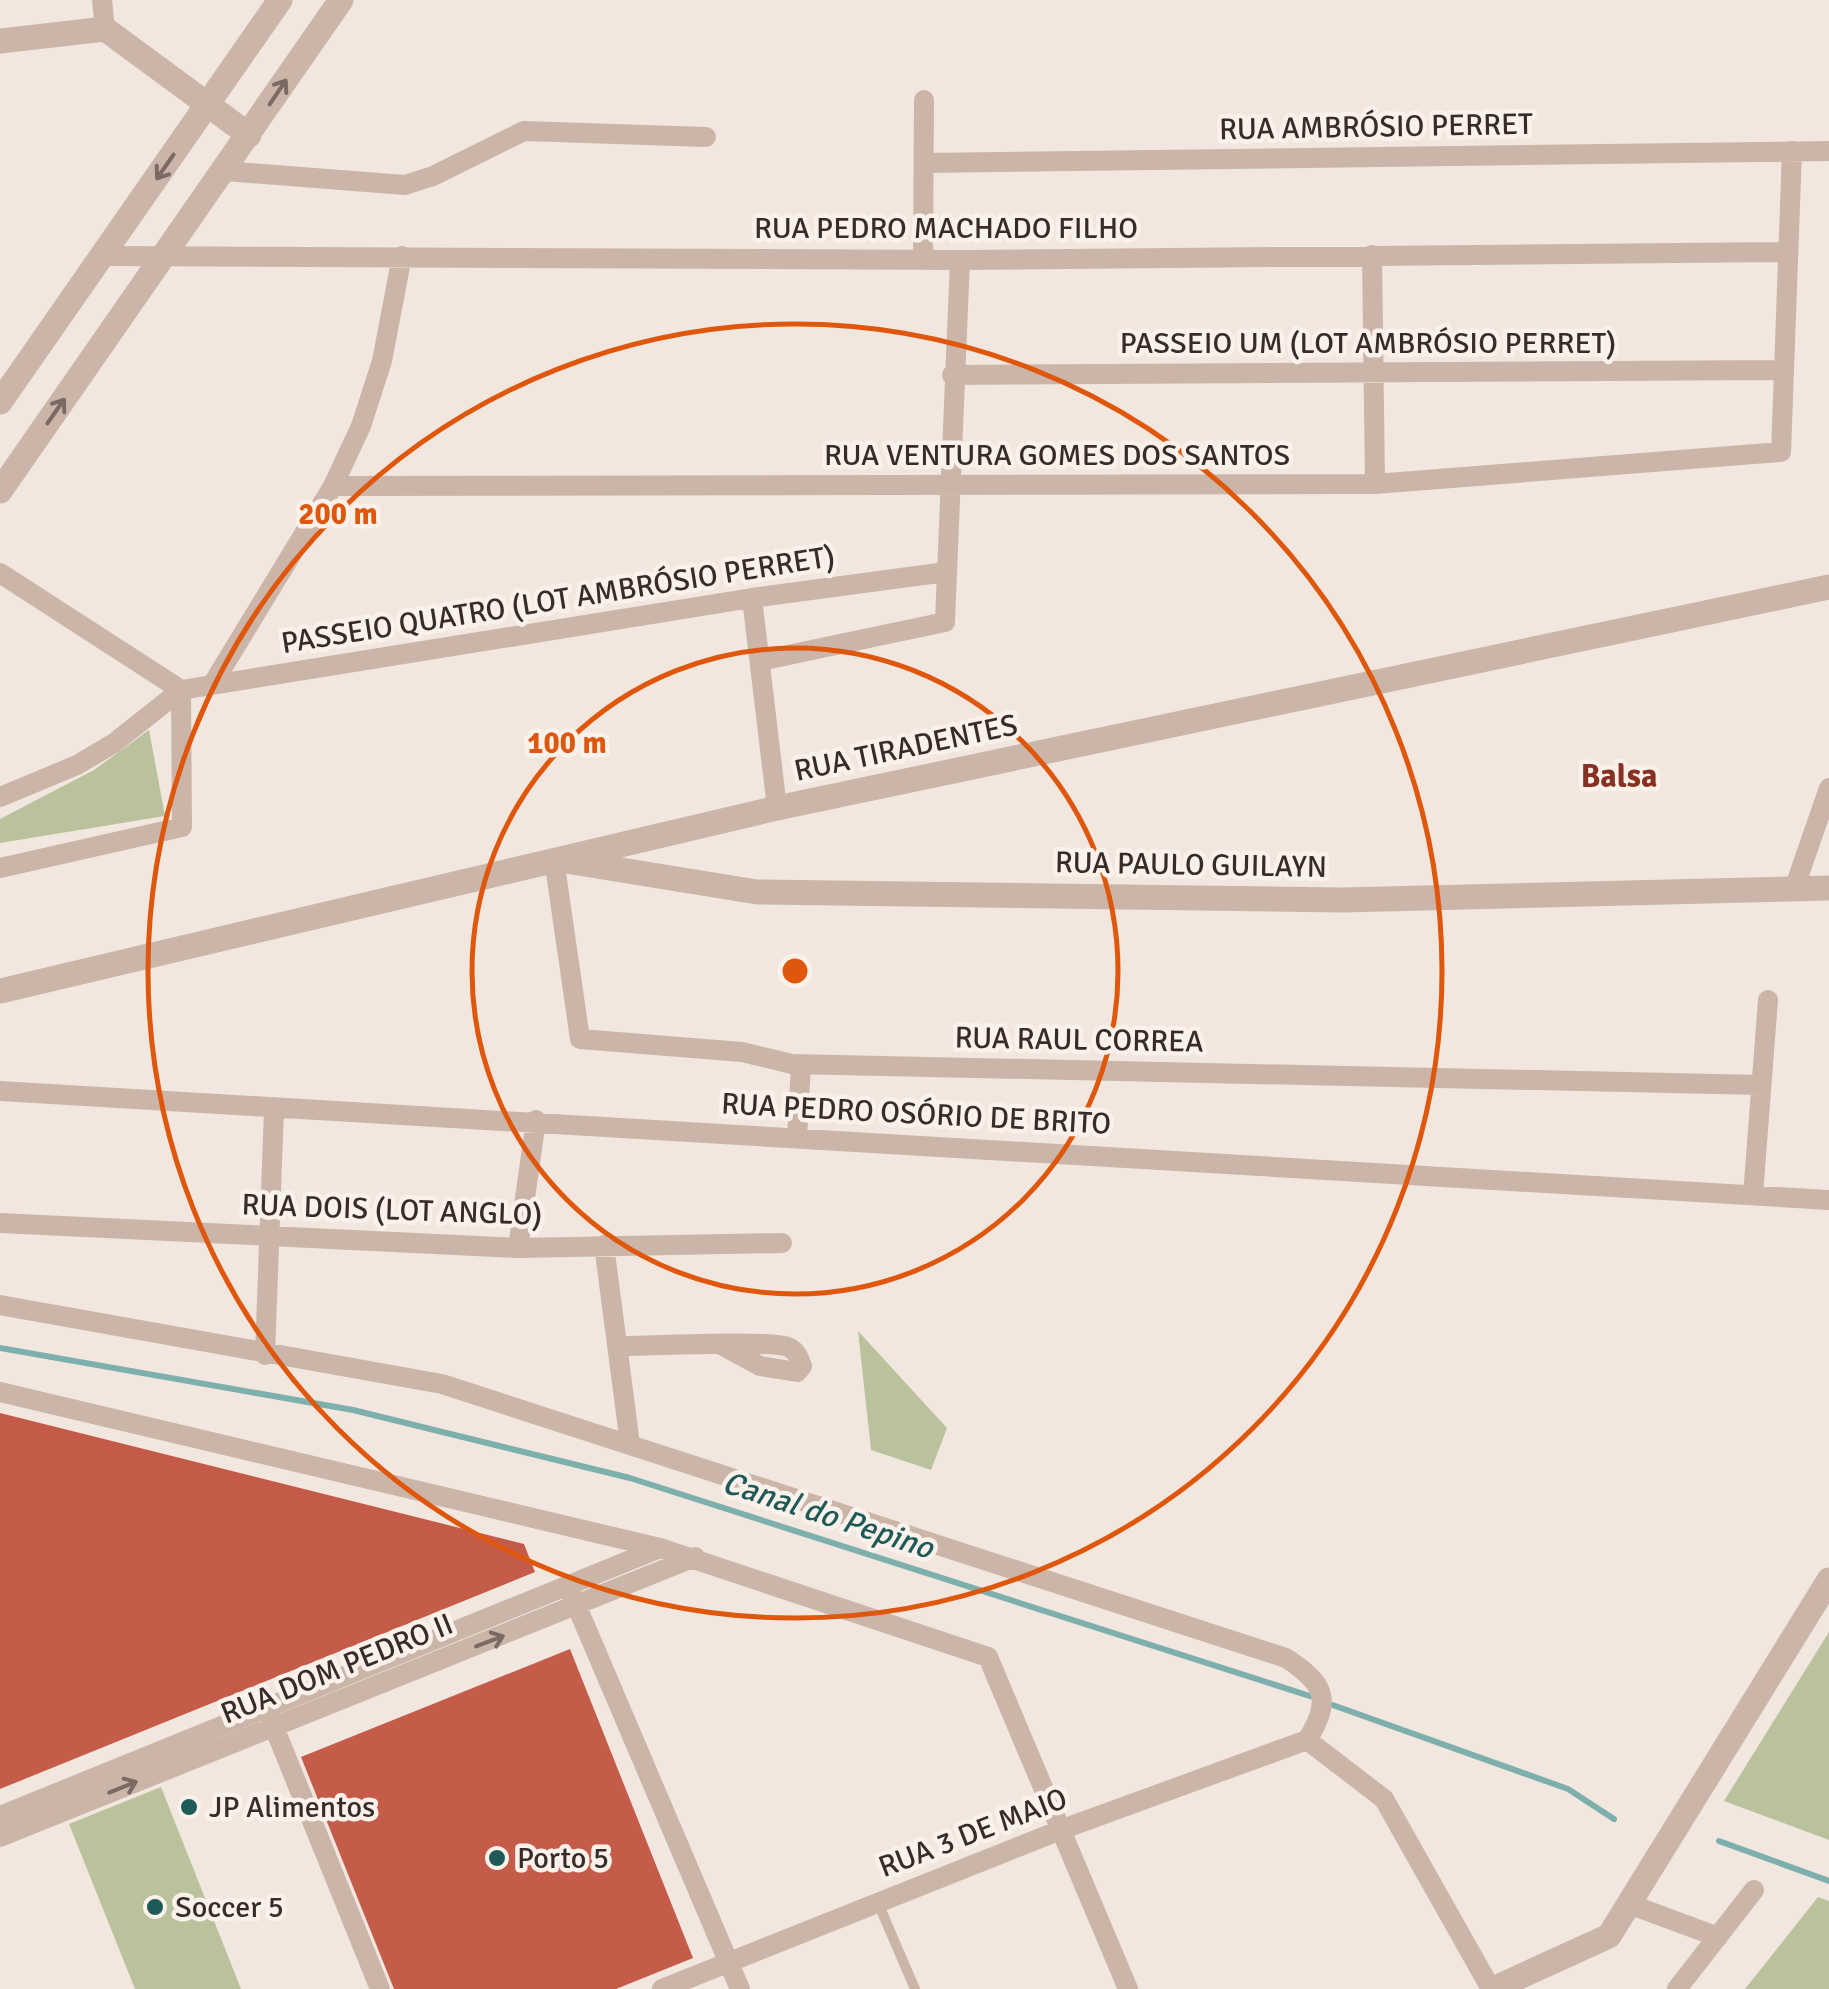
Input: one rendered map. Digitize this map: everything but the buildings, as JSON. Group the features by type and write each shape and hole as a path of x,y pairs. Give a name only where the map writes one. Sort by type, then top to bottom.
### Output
{"street":[{"path":"102,0 105,29"},
{"path":"0,402 280,0"},
{"path":"0,490 341,0"},
{"path":"0,41 105,29 206,108 249,135"},
{"path":"923,259 924,100"},
{"path":"224,172 404,185 434,176 524,131 706,137"},
{"path":"1783,370 1792,151"},
{"name":"RUA AMBRÓSIO PERRET","path":"924,162 1829,151"},
{"name":"RUA PEDRO MACHADO FILHO","path":"104,256 960,260 1788,252"},
{"path":"1372,255 1375,484"},
{"path":"212,685 332,486 361,426 382,361 402,256"},
{"path":"760,661 945,622 952,375 960,260"},
{"name":"PASSEIO UM (LOT AMBRÓSIO PERRET)","path":"952,375 1783,370"},
{"name":"RUA VENTURA GOMES DOS SANTOS","path":"332,486 1375,484 1781,452 1783,370"},
{"name":"PASSEIO QUATRO (LOT AMBRÓSIO PERRET)","path":"180,690 752,598 946,572"},
{"path":"0,573 180,690"},
{"name":"RUA TIRADENTES","path":"0,990 778,808 1829,587"},
{"path":"752,598 778,808"},
{"path":"0,797 77,764 114,743 180,690"},
{"path":"0,868 182,827 180,690"},
{"path":"1794,890 1827,802"},
{"name":"RUA PAULO GUILAYN","path":"554,859 757,892 1343,900 1829,888"},
{"name":"RUA RAUL CORREA","path":"554,859 580,1039 742,1052 801,1064 1761,1085"},
{"path":"1753,1195 1768,1000"},
{"path":"796,1137 801,1064"},
{"name":"RUA PEDRO OSÓRIO DE BRITO","path":"0,1091 1829,1200"},
{"path":"264,1355 274,1108"},
{"path":"518,1248 536,1120"},
{"name":"RUA DOIS (LOT ANGLO)","path":"0,1223 518,1248 782,1242"},
{"path":"604,1245 630,1444"},
{"path":"0,1305 442,1384 1286,1658 1311,1675 1322,1694 1322,1717 1308,1740 1384,1799 1492,1989 1609,1936 1829,1580"},
{"path":"619,1346 724,1346"},
{"path":"0,1392 695,1557 988,1658 1128,1989"},
{"name":"RUA DOM PEDRO II","path":"270,1717 434,1639 660,1548"},
{"name":"RUA DOM PEDRO II","path":"0,1816 81,1793 270,1717 440,1660 695,1557"},
{"path":"568,1584 740,1989"},
{"path":"434,1639 440,1660"},
{"path":"270,1717 380,1989"},
{"name":"RUA 3 DE MAIO","path":"662,1989 1063,1829 1308,1740"},
{"name":"RUA DOM PEDRO II","path":"0,1837 81,1793"},
{"path":"1677,1989 1754,1890"},
{"path":"1629,1904 1718,1937"}],"lane":[{"path":"878,1902 915,1989"}],"green space":[{"path":"149,730 165,816 0,843 0,819 94,770"},
{"path":"858,1331 947,1428 931,1470 871,1450"},
{"path":"1829,1632 1829,1840 1724,1801"},
{"name":"Soccer 5","path":"161,1787 241,1989 135,1989 69,1824"},
{"path":"1818,1897 1829,1901 1829,1989 1745,1989"}],"waterway":[{"name":"Canal do Pepino","path":"0,1348 353,1410 630,1478 1316,1698"},
{"name":"Canal do Pepino","path":"1327,1703 1568,1789 1614,1819"},
{"name":"Canal do Pepino","path":"1719,1841 1829,1881"}],"place":[{"name":"JP Alimentos","path":"189,1807"},
{"name":"Porto 5","path":"497,1858"},
{"name":"Soccer 5","path":"155,1907"}],"district":[{"name":"Balsa","path":"1619,776"}]}
